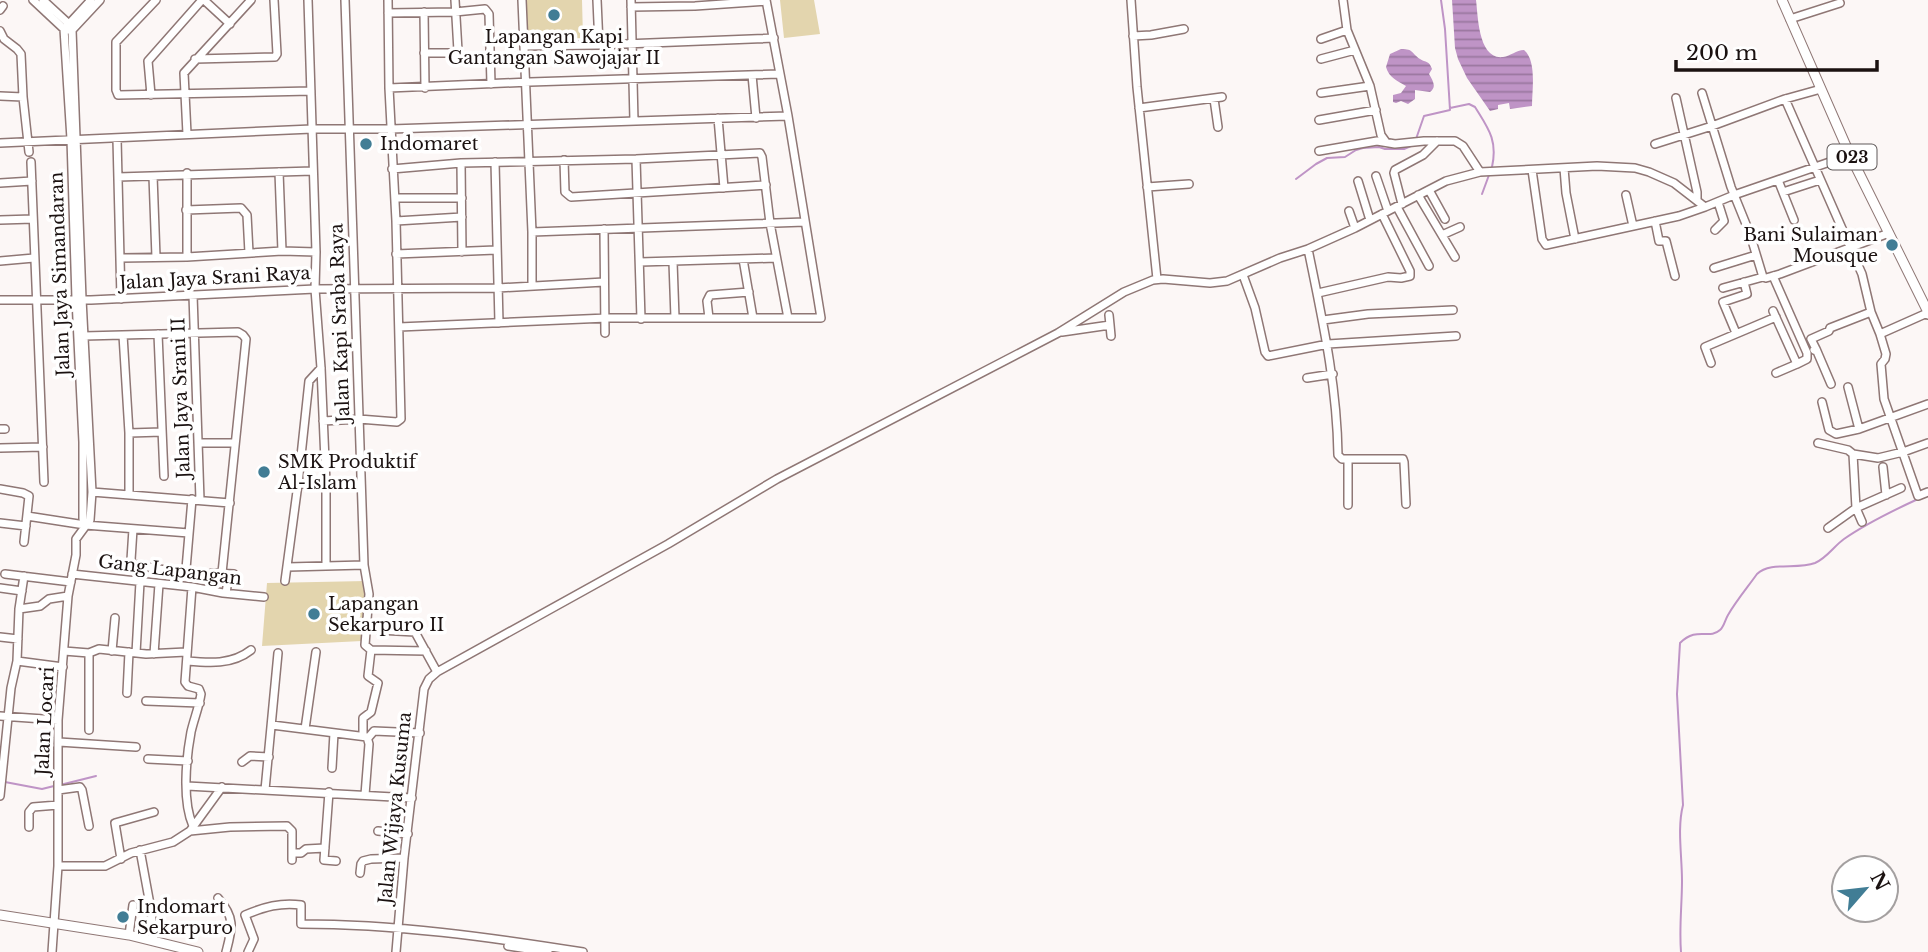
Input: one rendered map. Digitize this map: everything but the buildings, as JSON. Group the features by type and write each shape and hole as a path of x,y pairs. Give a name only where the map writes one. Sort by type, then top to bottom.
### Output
{"main road":[{"name":"023","path":"1782,0 1850,155 1928,313"},
{"path":"0,915 128,935 160,945 198,952"}],"street":[{"path":"33,0 69,28"},
{"path":"43,0 69,28"},
{"path":"69,28 91,0"},
{"path":"69,28 100,0"},
{"path":"156,0 116,41 118,95 311,92"},
{"path":"151,95 148,61 203,0 230,24"},
{"path":"187,134 184,73 251,0"},
{"path":"195,59 275,57 274,0"},
{"path":"308,0 315,289 326,484 326,565"},
{"name":"Jalan Kapi Sraba Raya","path":"345,0 352,289 364,565 369,594 368,676 378,683 372,712 363,718 366,737"},
{"path":"323,421 359,419 397,422 401,419 388,0"},
{"path":"424,53 458,51 455,0"},
{"path":"522,0 532,286"},
{"path":"597,0 599,46"},
{"path":"1141,0 1131,1 1133,36 1157,279"},
{"path":"1343,0 1348,30 1370,86 1381,135 1386,142"},
{"path":"399,327 604,318 821,318 766,1 631,4 634,121"},
{"path":"1790,19 1840,3"},
{"path":"388,13 482,9 488,11 491,84"},
{"path":"424,12 425,88"},
{"name":"Jalan Jaya Simandaran","path":"69,28 86,521"},
{"path":"1133,36 1184,29"},
{"path":"1321,39 1348,30"},
{"path":"0,31 2,42 21,54 29,152"},
{"path":"524,47 774,38"},
{"path":"1321,59 1355,51"},
{"path":"389,88 780,74"},
{"path":"752,75 756,118"},
{"path":"1321,93 1370,86"},
{"path":"1655,144 1821,89"},
{"path":"1702,93 1763,276"},
{"path":"0,96 23,97"},
{"path":"1139,108 1218,98 1218,127"},
{"path":"1676,98 1697,199"},
{"path":"1785,99 1862,274 1871,312 1886,354 1881,364 1884,398 1919,496 1928,492"},
{"path":"1318,120 1376,110"},
{"path":"0,143 187,134 312,133 349,129 788,116"},
{"path":"718,118 724,188"},
{"path":"117,139 121,299"},
{"path":"1319,151 1377,141 1395,144 1414,141 1460,143 1487,173"},
{"path":"1429,266 1399,205 1394,173 1423,155 1437,141"},
{"path":"393,169 461,163 760,153 788,318"},
{"path":"1532,170 1544,244 1548,245 1691,212 1850,155"},
{"path":"636,159 641,318"},
{"path":"564,160 565,192 571,197 766,185"},
{"path":"31,162 44,482"},
{"path":"495,162 499,323"},
{"path":"461,163 462,252"},
{"path":"379,631 415,632 437,672 668,544 777,479 1058,333 1127,291 1157,279 1219,283 1240,276 1354,228 1446,181 1487,173 1597,166 1634,168 1674,183 1705,207"},
{"path":"1564,168 1566,193 1576,239"},
{"path":"118,177 313,171"},
{"path":"279,172 282,251"},
{"path":"187,173 187,257"},
{"path":"153,176 156,257"},
{"path":"1318,293 1388,277 1410,276 1385,213 1376,176"},
{"path":"1778,180 1794,220"},
{"path":"1783,192 1820,180"},
{"path":"0,183 32,181"},
{"path":"1358,181 1370,220"},
{"path":"1147,187 1189,184"},
{"path":"1363,192 1380,187"},
{"path":"1430,190 1445,219"},
{"path":"1418,195 1455,257"},
{"path":"1626,195 1633,226"},
{"path":"394,198 462,198"},
{"path":"1715,230 1724,221 1717,202"},
{"path":"186,210 241,208 247,215 249,253"},
{"path":"1349,211 1354,228"},
{"path":"396,222 462,217"},
{"path":"0,220 33,219"},
{"path":"1655,221 1659,241 1666,241 1675,276"},
{"path":"532,232 805,222"},
{"path":"1442,235 1460,227"},
{"path":"604,229 604,333"},
{"path":"1723,288 1763,276 1773,276 1889,233"},
{"path":"1308,249 1333,374 1338,455 1342,458 1403,459 1406,504"},
{"path":"396,254 496,250"},
{"path":"121,258 316,252"},
{"path":"1714,268 1756,255"},
{"path":"0,261 34,258"},
{"path":"640,262 776,258"},
{"path":"743,259 753,318"},
{"path":"673,262 675,318"},
{"path":"1240,276 1252,300 1268,356 1328,344 1456,336"},
{"path":"1773,276 1807,353 1807,359 1776,373"},
{"name":"Jalan Jaya Srani Raya","path":"0,300 121,299 396,287 498,288 604,282"},
{"path":"1736,333 1723,302 1748,294 1744,282"},
{"path":"709,318 710,295 749,292"},
{"name":"Jalan Jaya Srani II","path":"133,529 132,564 181,573 186,569 189,533 196,500 198,443 194,295"},
{"name":"Jalan Jaya Simandaran","path":"79,299 84,336 92,492 86,521"},
{"path":"1323,320 1368,314 1453,310"},
{"path":"1831,384 1811,339 1830,328 1871,312"},
{"path":"1880,334 1928,313"},
{"path":"1711,363 1705,347 1774,314 1797,364"},
{"path":"1109,315 1111,336"},
{"path":"1058,333 1110,325"},
{"path":"84,336 238,332 246,339 230,503 226,593"},
{"path":"158,334 164,476"},
{"path":"123,335 129,433 129,494"},
{"path":"1807,353 1816,349"},
{"path":"285,581 309,380 321,368"},
{"path":"1307,378 1333,374"},
{"path":"1848,387 1859,429"},
{"path":"1822,402 1829,430 1833,433 1859,429 1928,404"},
{"path":"129,433 162,432"},
{"path":"198,443 235,443"},
{"path":"1818,443 1848,450 1853,454 1878,458 1928,443"},
{"path":"0,448 43,447"},
{"path":"1853,454 1856,508 1862,522"},
{"path":"1348,458 1348,505"},
{"path":"1883,467 1886,495"},
{"path":"298,484 326,484"},
{"path":"1828,528 1856,508 1901,488"},
{"path":"0,489 27,494 29,500 24,542"},
{"path":"92,492 230,503"},
{"path":"27,516 189,533"},
{"name":"Jalan Locari","path":"52,952 58,866 58,720 68,596 76,555 76,539 86,521"},
{"path":"0,523 26,526"},
{"path":"288,568 364,565"},
{"path":"212,573 228,574"},
{"name":"Gang Lapangan","path":"5,574 159,583 264,597"},
{"path":"0,796 2,752 17,661 19,608 24,576"},
{"path":"127,693 140,582"},
{"path":"154,654 159,583"},
{"path":"192,587 185,682 200,691 188,761 188,813 192,829"},
{"path":"0,588 22,591"},
{"path":"19,608 40,606 49,599 68,596"},
{"path":"112,651 115,618"},
{"path":"0,637 18,639"},
{"path":"368,648 426,651"},
{"path":"64,651 89,653 99,649 187,657 206,663 224,661 251,650"},
{"path":"305,729 316,652"},
{"path":"89,653 89,730"},
{"path":"265,790 278,653"},
{"path":"17,661 63,667"},
{"name":"Jalan Wijaya Kusuma","path":"396,952 404,858 425,689 429,679 437,672"},
{"path":"145,701 200,703"},
{"path":"0,716 58,720"},
{"path":"272,725 366,737 374,731 419,733"},
{"path":"332,768 334,733"},
{"path":"366,737 366,795"},
{"path":"59,742 136,747"},
{"path":"242,762 250,756 269,757"},
{"path":"148,759 188,761"},
{"path":"187,786 412,798"},
{"path":"58,787 80,787 89,826"},
{"path":"58,866 99,867 140,850 173,842 192,829 222,787"},
{"path":"329,792 325,861 336,861"},
{"path":"29,827 29,812 33,807 58,805"},
{"path":"121,859 115,823 154,811"},
{"path":"192,829 287,826 292,831 292,857 306,849 325,848"},
{"path":"378,831 408,834"},
{"path":"140,850 160,945"},
{"path":"360,873 363,861 404,858"},
{"path":"218,898 232,922 226,952"},
{"path":"128,935 133,905"},
{"path":"248,952 254,939 245,915 271,905 300,905 301,924 398,928 583,952"},
{"path":"508,946 548,952"}],"shaded area":[{"path":"526,0 582,0 583,38 527,40"},
{"path":"780,0 814,0 820,34 784,38"},
{"path":"1452,0 1476,0 1484,44 1495,56 1503,57 1524,50 1528,55 1533,76 1532,106 1510,109 1509,103 1498,105 1498,109 1490,111 1467,78 1458,59"},
{"path":"1401,49 1410,51 1428,63 1432,69 1429,74 1434,84 1430,92 1415,90 1415,99 1408,104 1393,102 1393,95 1401,93 1406,86 1392,77 1386,67 1390,54"},
{"name":"Lapangan Sekarpuro II","path":"366,581 362,641 262,646 267,583"}],"waterway":[{"path":"1416,139 1424,116 1450,110 1441,0"},
{"path":"1450,108 1469,104 1475,107 1493,142 1492,167"},
{"path":"1296,179 1327,158 1345,157 1363,148 1404,149 1411,146"},
{"path":"1482,194 1489,175"},
{"path":"1681,952 1680,833 1683,805 1677,694 1680,643 1692,635 1712,634 1720,630 1738,600 1763,570 1815,563 1853,533 1918,499"},
{"path":"60,785 96,776"},
{"path":"5,782 42,789 54,786"}],"place":[{"name":"Lapangan Kapi Gantangan Sawojajar II","path":"554,15"},
{"name":"Indomaret","path":"366,144"},
{"name":"Bani Sulaiman Mousque","path":"1892,245"},
{"name":"SMK Produktif Al-Islam","path":"264,472"},
{"name":"Lapangan Sekarpuro II","path":"314,614"},
{"name":"Indomart Sekarpuro","path":"123,917"}]}
